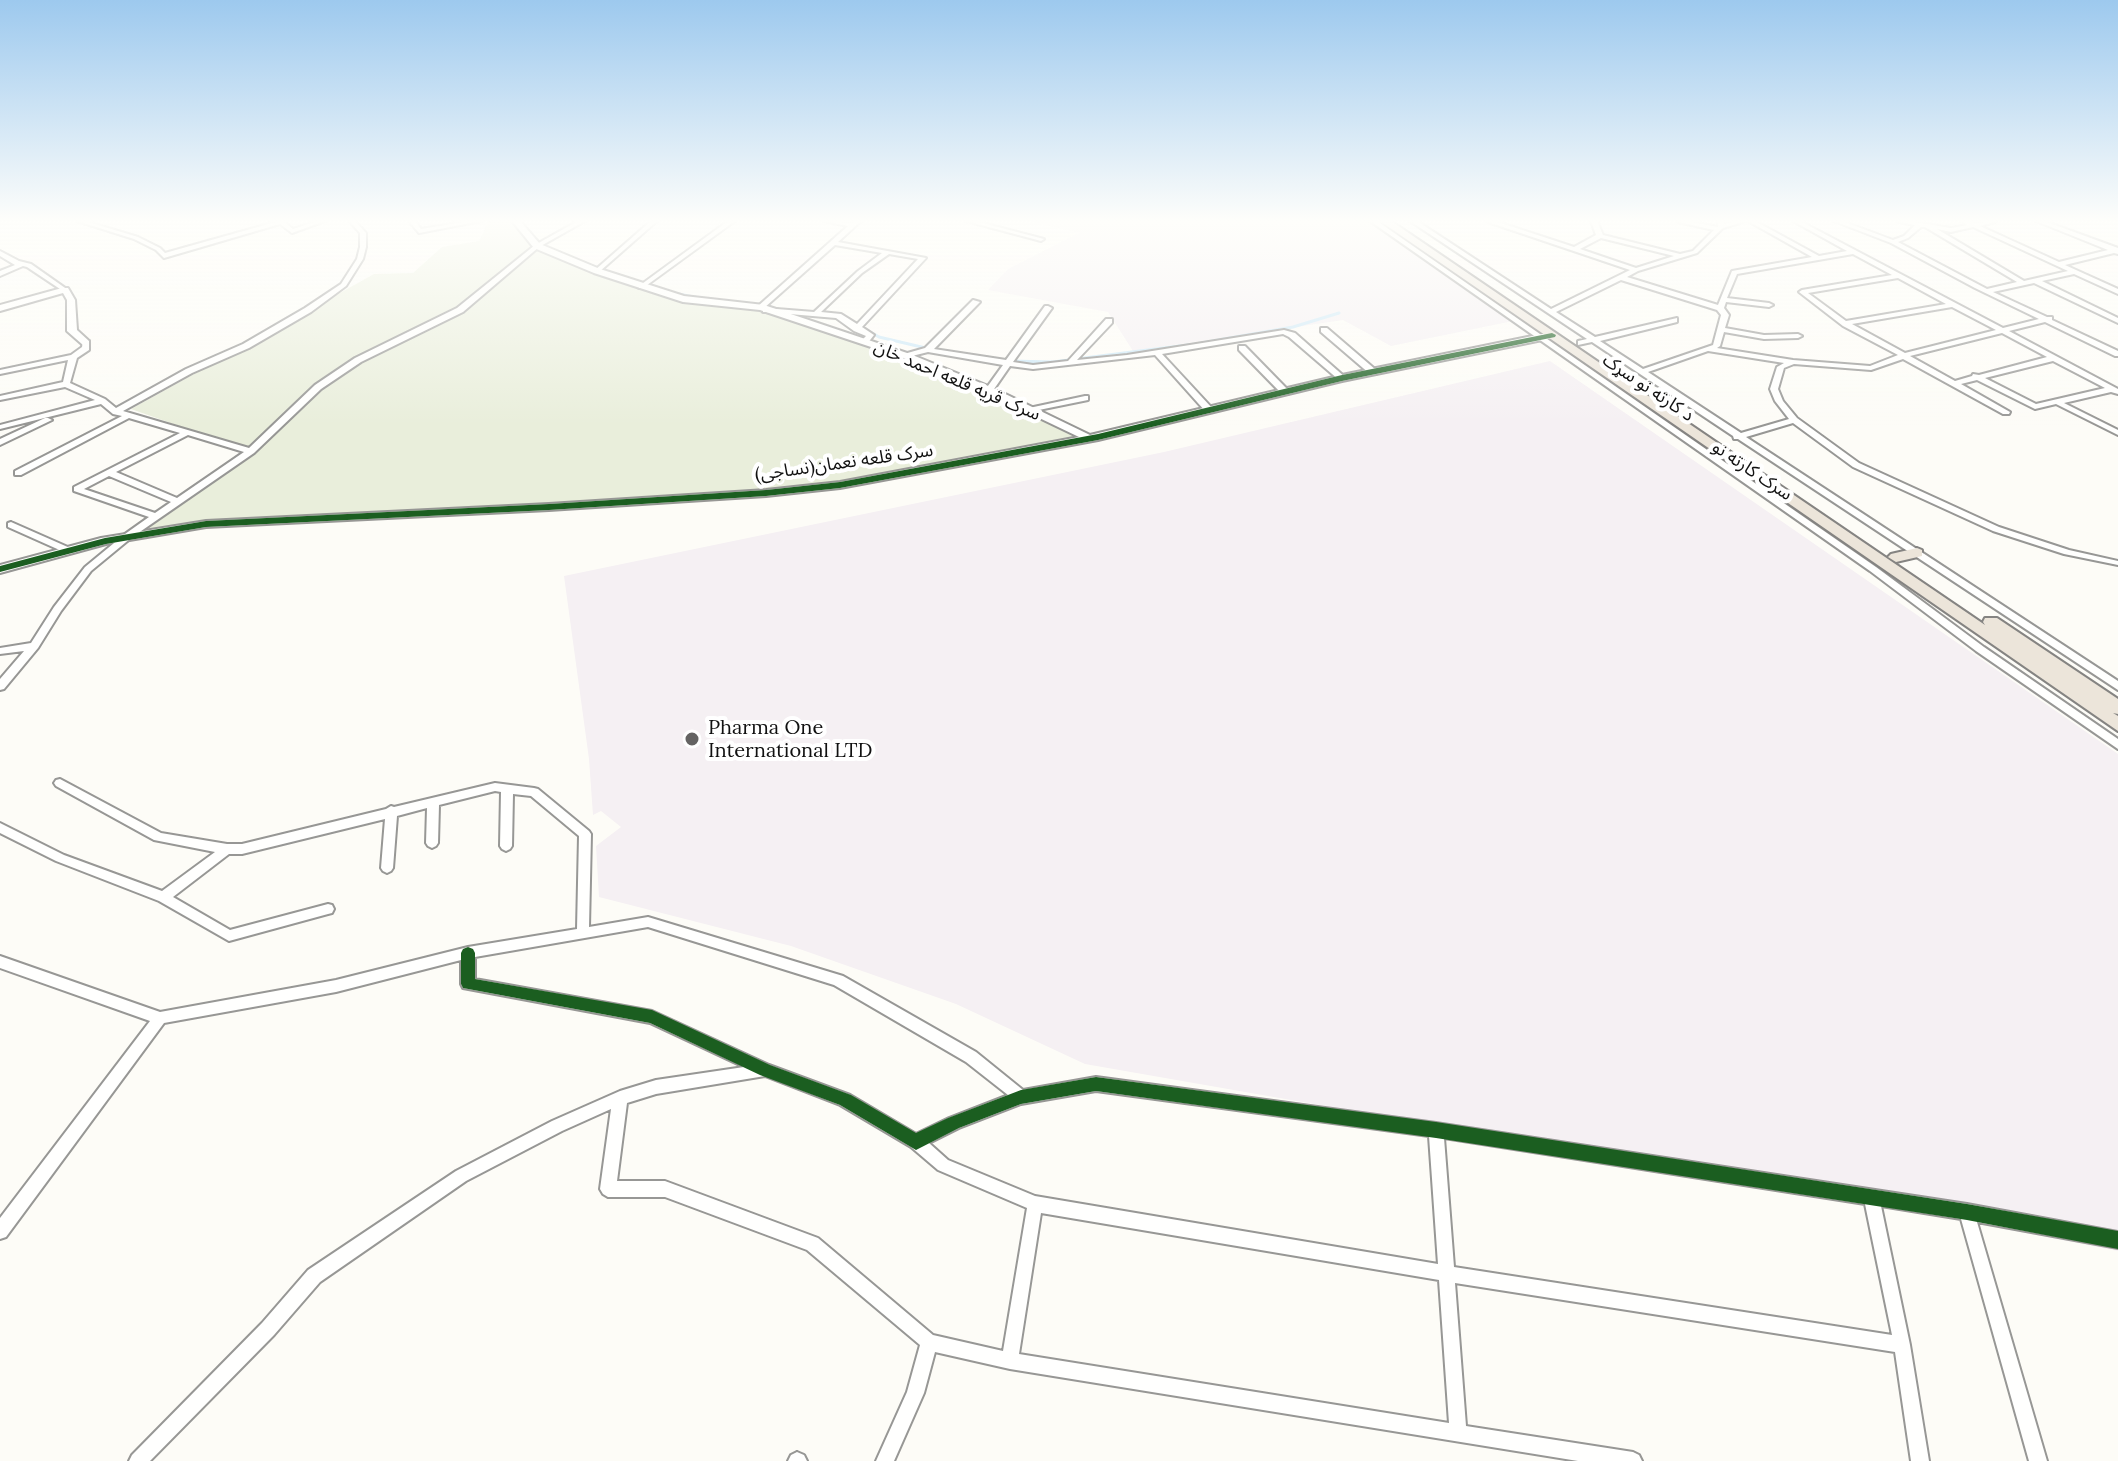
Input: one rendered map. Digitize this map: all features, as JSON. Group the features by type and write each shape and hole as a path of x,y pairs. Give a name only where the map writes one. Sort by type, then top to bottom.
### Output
{"highway":[{"name":"سرک کارته نو","path":"1493,289 1526,310 1547,336 1885,563 1953,603 2050,670 2118,725"},
{"name":"د کارته نو سړک","path":"1502,289 1526,310 1587,341 1885,563"},
{"path":"1885,563 1917,553"},
{"name":"سرک کارته نو","path":"2050,670 2118,708"}],"street":[{"path":"116,412 189,371 246,346 338,289"},
{"path":"0,686 34,646 57,609 88,569 128,536 251,451 318,387 358,360 460,310 485,289"},
{"name":"سرک قریه قلعه احمد خان","path":"649,289 683,299 764,309 907,356 989,390 1086,437"},
{"path":"764,309 785,289"},
{"path":"817,312 842,289"},
{"path":"857,329 894,289"},
{"path":"1476,289 1547,336"},
{"path":"1513,289 1551,312 1587,341 1641,372 2118,686"},
{"path":"1551,312 1599,289"},
{"path":"1665,289 1722,304 1769,305"},
{"path":"1641,372 1716,346 1722,330 1725,315 1722,304 1728,289"},
{"path":"1819,289 1802,292 1846,324 2006,412"},
{"path":"1922,289 2115,390"},
{"path":"1984,289 2118,354"},
{"path":"1987,291 1995,289"},
{"path":"2053,289 2118,321"},
{"path":"0,308 65,290 71,300 72,331 86,343 86,348 73,357 3,371 0,358"},
{"path":"928,350 976,302"},
{"path":"1846,324 1951,305"},
{"path":"989,390 1048,308"},
{"path":"764,309 838,316 870,335 864,342"},
{"path":"1707,349 1793,362 1871,368 1906,355 2049,319"},
{"path":"1587,341 1674,320"},
{"path":"1069,365 1109,321"},
{"path":"1324,330 1373,372"},
{"path":"1722,330 1764,337 1798,336"},
{"path":"907,356 928,350 1008,365 1069,365 1284,332 1292,335 1342,378"},
{"name":"سرک قلعه نعمان(نساجی)","path":"128,536 206,524 766,493 840,485 1138,428 1342,378 1547,336"},
{"path":"1242,348 1285,392"},
{"path":"1157,353 1209,410"},
{"path":"66,384 73,357"},
{"path":"1955,383 2054,358"},
{"path":"1793,362 1781,367 1774,389 1794,420 1856,465 1896,486 2030,541 2116,563"},
{"path":"1976,376 2035,407 2115,390"},
{"path":"0,398 66,384 102,401 116,412 251,451"},
{"path":"1029,410 1085,398"},
{"path":"0,427 102,401"},
{"path":"2059,403 2118,433"},
{"path":"0,442 70,410"},
{"path":"18,473 128,416"},
{"path":"1737,437 1794,420"},
{"path":"156,517 77,489 186,433"},
{"path":"110,473 178,502"},
{"path":"11,525 67,550"},
{"path":"0,569 128,536"},
{"path":"1885,563 1980,649 2118,745"},
{"path":"0,651 34,646"},
{"path":"60,783 158,837 227,849 242,849 495,787 534,792 585,834 583,931"},
{"path":"506,846 507,789"},
{"path":"432,843 433,801"},
{"path":"387,868 391,811"},
{"path":"0,828 60,858 163,897 229,936 328,909"},
{"path":"163,897 227,849"},
{"path":"0,962 160,1018 336,986 468,953 648,922 838,980 971,1057 1021,1097"},
{"path":"468,953 468,984 652,1017 765,1070 845,1100 916,1142 943,1165 1035,1204 1448,1274 1902,1345"},
{"path":"0,1231 160,1018"},
{"path":"138,1461 258,1340 314,1276 461,1176 557,1126 620,1098 656,1087 765,1070"},
{"path":"916,1142 954,1123 1021,1097 1096,1084 1436,1130 1967,1212 2118,1240"},
{"path":"620,1098 608,1189 665,1189 812,1244 929,1342 1010,1361 1633,1461"},
{"path":"1436,1130 1458,1432"},
{"path":"1872,1199 1902,1345 1920,1461"},
{"path":"1010,1361 1035,1204"},
{"path":"1967,1212 2038,1461"},
{"path":"885,1461 915,1393 929,1342"}],"shaded area":[{"path":"1473,289 1518,320 1391,346 1343,320 1133,351 1108,312 988,290"},
{"path":"1550,361 2118,754 2118,1251 1783,1186 1085,1064 956,1004 791,946 599,897 596,846 621,827 601,811 593,815 589,759 564,576 1164,452"}],"green space":[{"path":"347,289 656,289 683,299 761,307 907,356 1086,437 966,463 766,493 206,524 128,536 250,451 131,409"}],"waterway":[{"path":"679,294 699,298"},
{"path":"1010,361 1053,362 1195,344 1293,327 1339,313"},
{"path":"860,326 879,337 930,349"}],"cycle path":[{"path":"0,569 105,541 206,524 549,507 840,485 1098,437 1342,378 1552,335"},
{"path":"468,953 468,984 652,1017 765,1070 845,1100 916,1142 954,1123 1021,1097 1096,1084 1436,1130 1967,1212 2118,1240"}],"place":[{"name":"Pharma One International LTD","path":"692,739"}]}
